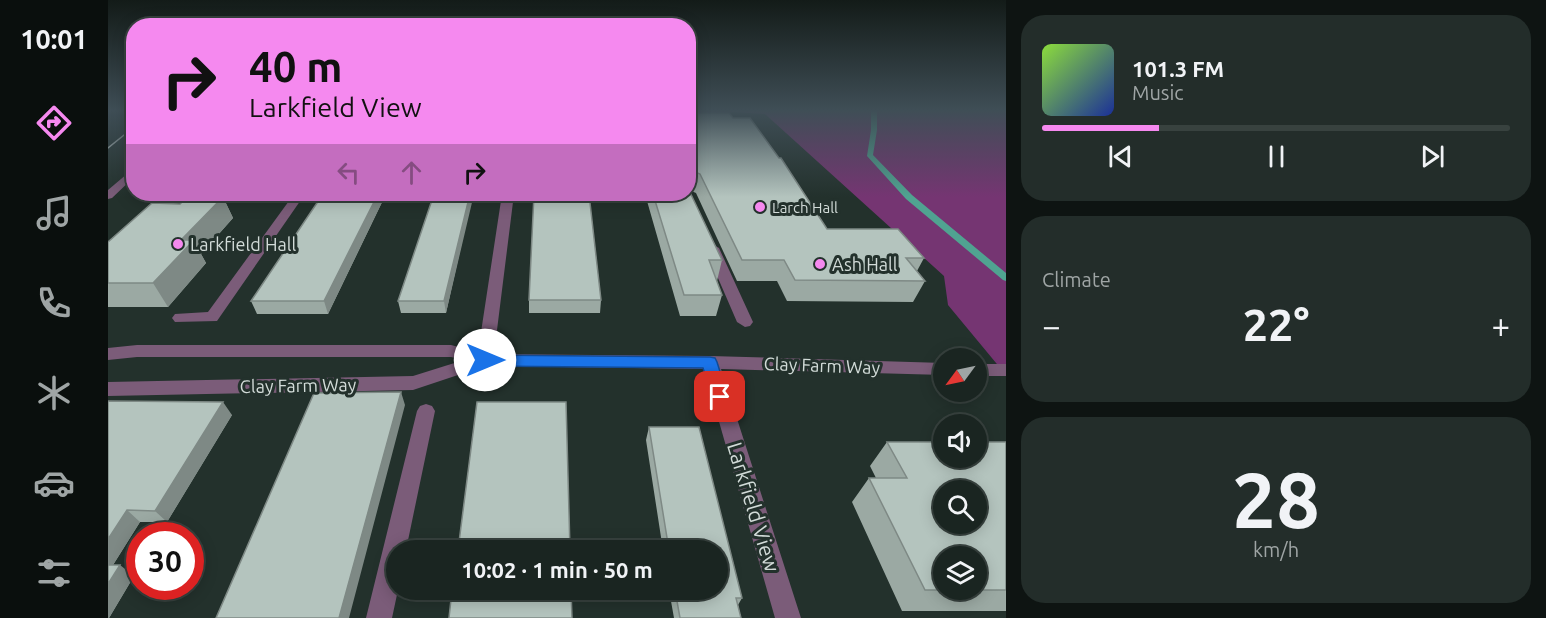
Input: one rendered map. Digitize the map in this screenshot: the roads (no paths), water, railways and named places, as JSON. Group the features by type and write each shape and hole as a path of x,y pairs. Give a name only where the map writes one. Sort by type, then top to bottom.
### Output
{"street":[{"path":"111,192 126,178"},
{"path":"111,192 126,189"},
{"path":"180,318 212,317 294,201"},
{"path":"485,360 507,201"},
{"path":"705,231 745,322"},
{"name":"Clay Farm Way","path":"108,354 137,351 451,351 485,360 710,362 933,369"},
{"name":"Clay Farm Way","path":"108,389 413,383 485,360"},
{"name":"Larkfield View","path":"710,362 788,618"},
{"path":"987,370 1006,370"},
{"path":"379,618 426,411"}],"waterway":[{"path":"872,139 869,155 909,197 1006,278"}],"tram line":[{"path":"108,148 119,139"}],"place":[{"name":"Larch Hall","path":"760,207"},
{"name":"Larkfield Hall","path":"178,244"},
{"name":"Ash Hall","path":"820,264"}]}
